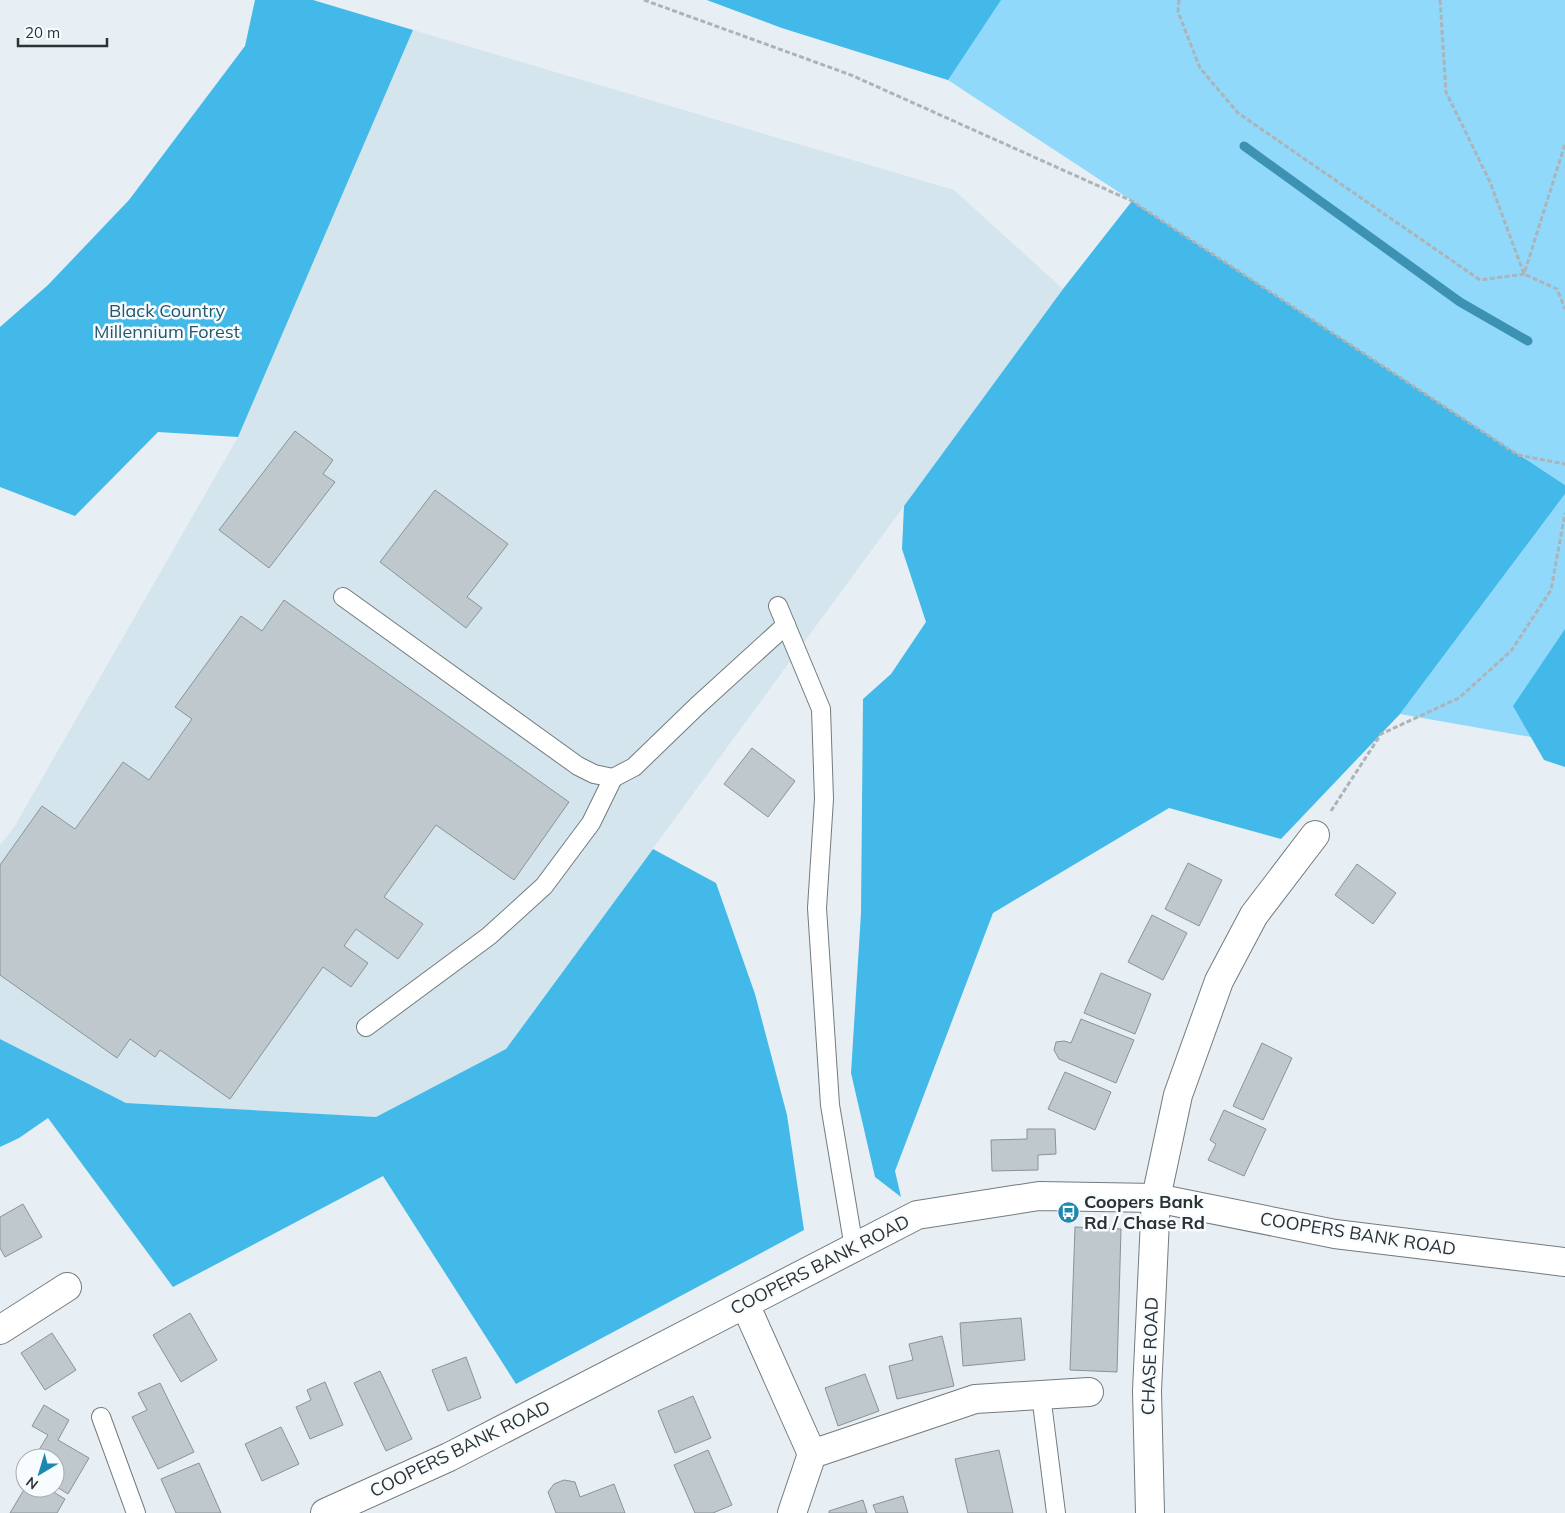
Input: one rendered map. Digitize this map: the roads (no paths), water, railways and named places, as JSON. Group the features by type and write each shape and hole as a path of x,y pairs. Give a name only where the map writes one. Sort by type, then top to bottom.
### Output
{"street":[{"name":"CHASE ROAD","path":"1150,1513 1147,1391 1156,1198 1178,1095 1220,981 1254,915 1315,835"},
{"name":"COOPERS BANK ROAD","path":"325,1513 449,1457 917,1215 1039,1196 1156,1198 1335,1234 1565,1262"},
{"path":"0,1330 67,1288"},
{"path":"745,1304 812,1454 792,1513"},
{"path":"812,1454 975,1399 1089,1392"}],"lane":[{"path":"343,597 578,766 594,774 613,778"},
{"path":"778,606 821,709 824,799 817,908 830,1105 854,1248"},
{"path":"366,1027 489,936 544,886 591,823 613,778 634,767 696,707 786,625"},
{"path":"1041,1395 1056,1513"},
{"path":"101,1418 136,1513"}],"waterway":[{"path":"1244,146 1460,302 1528,341"}],"place":[{"name":"Coopers Bank Rd / Chase Rd","path":"1068,1212"}],"park label":[{"name":"Black Country Millennium Forest","path":"167,321"}]}
